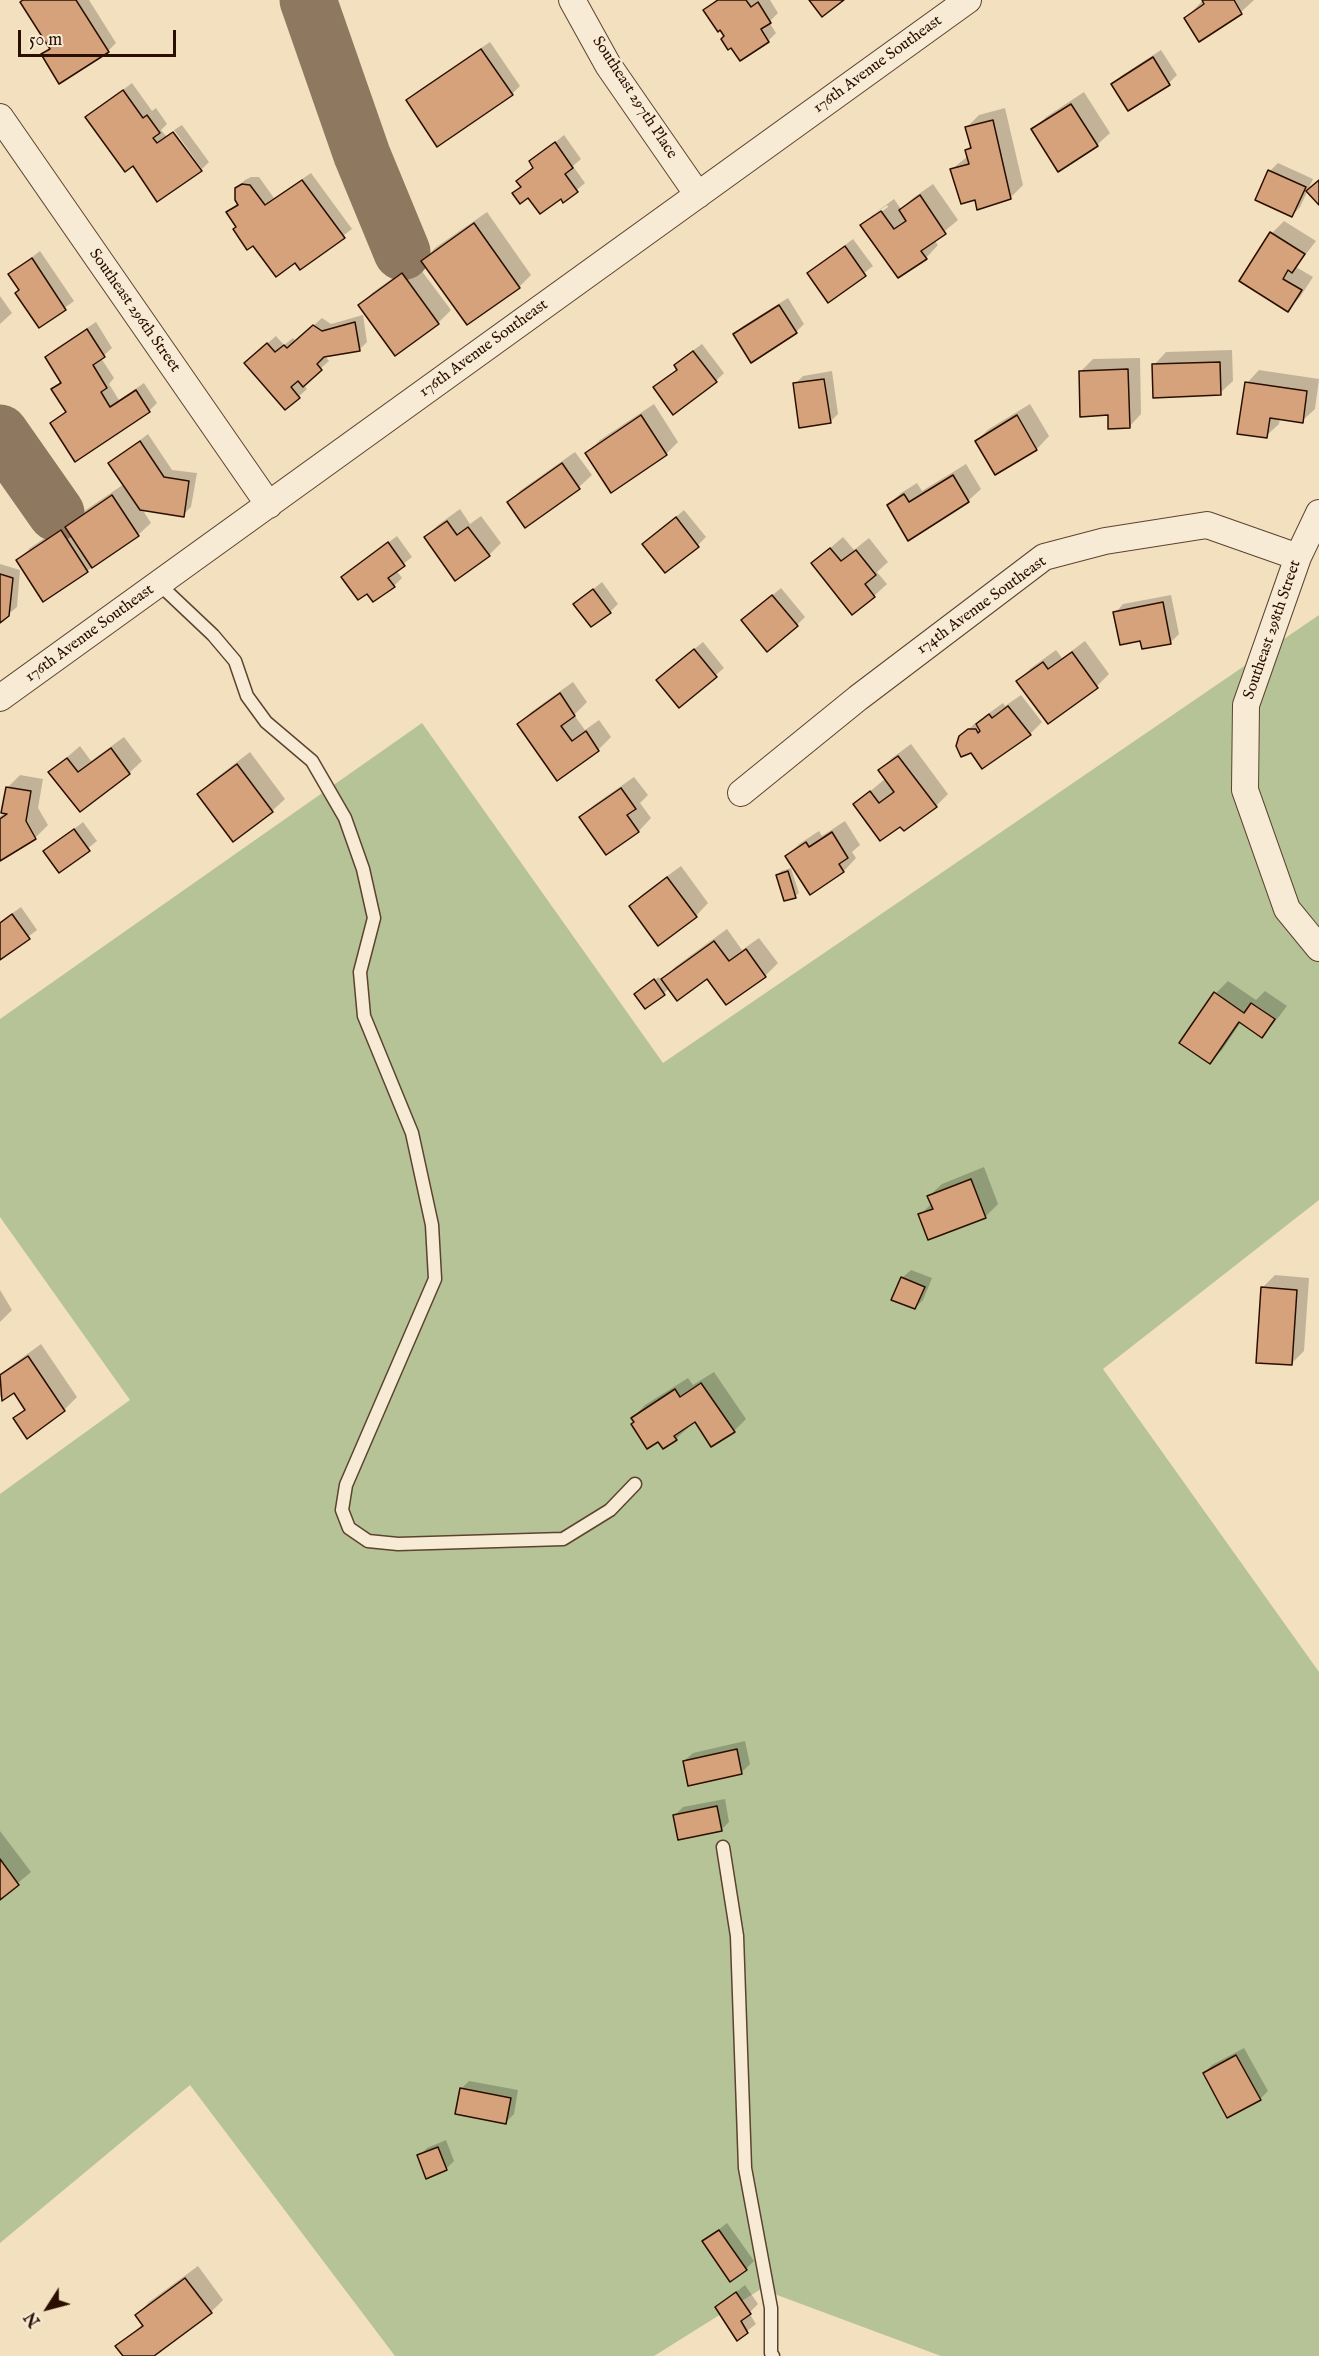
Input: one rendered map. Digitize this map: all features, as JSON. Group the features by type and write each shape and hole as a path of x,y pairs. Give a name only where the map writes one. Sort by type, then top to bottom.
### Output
{"street":[{"name":"Southeast 297th Place","path":"572,0 608,65 698,195"},
{"name":"176th Avenue Southeast","path":"0,698 968,0"},
{"name":"Southeast 296th Street","path":"0,117 268,505"},
{"name":"Southeast 298th Street","path":"1319,513 1298,557 1246,705 1245,790 1287,909 1319,948"},
{"name":"174th Avenue Southeast","path":"741,793 858,698 1044,557 1105,541 1207,525 1298,557"}],"lane":[{"path":"159,584 213,635 235,662 247,696 266,722 312,761 345,818 363,869 374,918 360,972 364,1016 412,1133 432,1225 435,1280 346,1485 342,1510 349,1528 368,1540 398,1544 563,1539 610,1510 635,1484"},
{"path":"723,1847 736,1936 744,2168 771,2308 771,2353 773,2356"}],"green space":[{"path":"1319,615 1319,1200 1103,1369 1319,1672 1319,2356 941,2356 761,2289 654,2356 395,2356 190,2085 0,2243 0,1494 130,1400 0,1217 0,1019 422,723 663,1063"}],"building":[{"path":"23,0 76,0 109,52 59,84 41,54 50,49 20,2"},
{"path":"718,0 746,0 751,7 758,2 771,23 761,29 769,42 740,61 731,48 728,50 721,39 724,36 720,30 718,32 703,10"},
{"path":"809,0 844,0 822,17"},
{"path":"1202,0 1234,0 1242,14 1199,42 1184,18 1204,4"},
{"path":"481,49 513,95 437,147 406,100"},
{"path":"1153,57 1170,85 1128,111 1111,84"},
{"path":"123,90 143,118 147,115 160,133 153,138 157,143 173,132 202,171 157,202 133,166 125,172 85,117"},
{"path":"1071,104 1098,146 1058,172 1031,129"},
{"path":"993,120 1011,199 977,210 975,200 961,204 950,169 969,164 965,150 971,148 965,127"},
{"path":"555,142 573,168 565,174 578,192 563,203 561,199 540,214 528,198 520,204 512,193 521,187 516,181 533,168 529,161"},
{"path":"1268,170 1306,187 1292,217 1255,200"},
{"path":"302,180 345,238 300,270 295,263 276,277 253,246 247,250 233,229 236,227 226,212 238,205 235,200 235,188 242,184 250,185 265,205"},
{"path":"1319,180 1319,205 1306,191"},
{"path":"920,195 946,234 921,251 927,259 898,278 860,225 881,211 894,229 906,221 899,210"},
{"path":"474,223 520,288 467,325 421,261"},
{"path":"1270,232 1305,254 1292,273 1288,270 1283,279 1302,290 1288,312 1239,281"},
{"path":"845,246 866,276 828,303 807,273"},
{"path":"32,258 66,310 39,328 15,293 19,290 8,274"},
{"path":"402,273 439,324 395,356 358,305"},
{"path":"779,305 797,333 751,363 733,334"},
{"path":"355,322 360,351 324,357 317,364 322,370 303,387 298,381 291,387 300,398 285,410 244,363 267,343 275,352 284,345 287,348 313,325 322,331"},
{"path":"87,329 105,357 93,365 107,388 101,392 110,407 136,390 150,412 75,462 50,423 66,412 51,389 61,383 45,357"},
{"path":"693,351 717,382 673,415 653,387 677,370 674,365"},
{"path":"1220,362 1221,395 1153,398 1152,364"},
{"path":"1128,369 1130,428 1108,429 1108,415 1080,417 1079,371"},
{"path":"824,379 831,423 799,428 793,383"},
{"path":"1245,382 1307,391 1303,423 1270,418 1267,438 1237,434"},
{"path":"641,415 667,455 611,493 585,453"},
{"path":"1017,415 1037,450 995,475 975,441"},
{"path":"140,441 164,477 189,481 184,517 140,510 108,463"},
{"path":"562,463 580,489 525,528 507,502"},
{"path":"953,475 969,502 908,541 887,505 904,494 909,502"},
{"path":"112,495 139,536 92,568 65,527"},
{"path":"676,517 699,547 665,573 642,544"},
{"path":"447,521 457,535 468,527 490,556 455,581 424,537"},
{"path":"61,530 88,572 43,602 16,560"},
{"path":"388,542 405,566 388,578 395,587 373,602 367,594 358,600 341,577"},
{"path":"830,548 841,561 856,550 876,575 865,584 875,597 852,615 811,563"},
{"path":"0,574 13,578 9,616 0,623"},
{"path":"593,589 611,613 591,627 573,604"},
{"path":"772,595 798,626 767,652 741,620"},
{"path":"1163,602 1171,644 1142,649 1140,641 1120,645 1113,612"},
{"path":"694,649 717,677 679,708 656,680"},
{"path":"1072,652 1098,688 1048,724 1016,681 1043,662 1048,669"},
{"path":"560,693 575,716 561,726 572,741 586,731 599,751 557,781 517,724"},
{"path":"1008,706 1031,735 982,769 971,753 961,757 956,746 959,736 968,729 976,729 978,733 980,731 976,724 989,714 992,718"},
{"path":"111,748 130,774 80,812 48,772 67,758 78,772"},
{"path":"898,756 937,807 904,831 900,827 880,841 853,804 870,791 879,803 894,792 878,770"},
{"path":"237,764 273,812 233,842 197,794"},
{"path":"6,787 31,791 26,821 36,839 0,861 0,819 7,814 1,813"},
{"path":"621,788 636,809 627,815 639,832 606,855 579,817"},
{"path":"74,829 90,851 59,873 43,851"},
{"path":"832,832 848,858 839,864 844,872 810,895 785,856 806,842 809,847"},
{"path":"788,871 796,898 784,901 776,875"},
{"path":"667,877 697,917 658,946 629,906"},
{"path":"12,914 30,939 0,960 0,923"},
{"path":"714,941 729,961 746,949 766,977 726,1005 707,979 677,1001 661,979"},
{"path":"654,979 665,995 645,1009 634,994"},
{"path":"1214,992 1244,1013 1251,1003 1275,1019 1262,1038 1239,1022 1210,1064 1179,1043"},
{"path":"971,1179 986,1218 928,1240 918,1214 933,1209 927,1196"},
{"path":"901,1277 925,1287 915,1309 891,1300"},
{"path":"1261,1287 1297,1290 1292,1365 1256,1363"},
{"path":"28,1356 65,1411 27,1439 13,1418 25,1410 14,1393 2,1401 0,1375"},
{"path":"701,1383 735,1432 711,1447 695,1422 674,1436 677,1440 663,1449 658,1442 647,1449 631,1424 634,1422 631,1418 675,1389 680,1397"},
{"path":"737,1749 742,1774 688,1786 683,1761"},
{"path":"717,1806 722,1831 678,1840 673,1815"},
{"path":"0,1859 19,1885 0,1900"},
{"path":"1236,2055 1261,2100 1227,2118 1203,2073"},
{"path":"460,2088 511,2098 506,2124 455,2114"},
{"path":"438,2147 447,2170 426,2179 417,2155"},
{"path":"719,2230 747,2270 730,2282 702,2241"},
{"path":"185,2278 212,2313 154,2356 123,2356 115,2346 143,2326 135,2315"},
{"path":"736,2292 751,2314 741,2321 748,2333 737,2341 715,2307"}],"taxiway":[{"path":"308,0 362,155 402,252"},
{"path":"0,433 56,513"}]}
